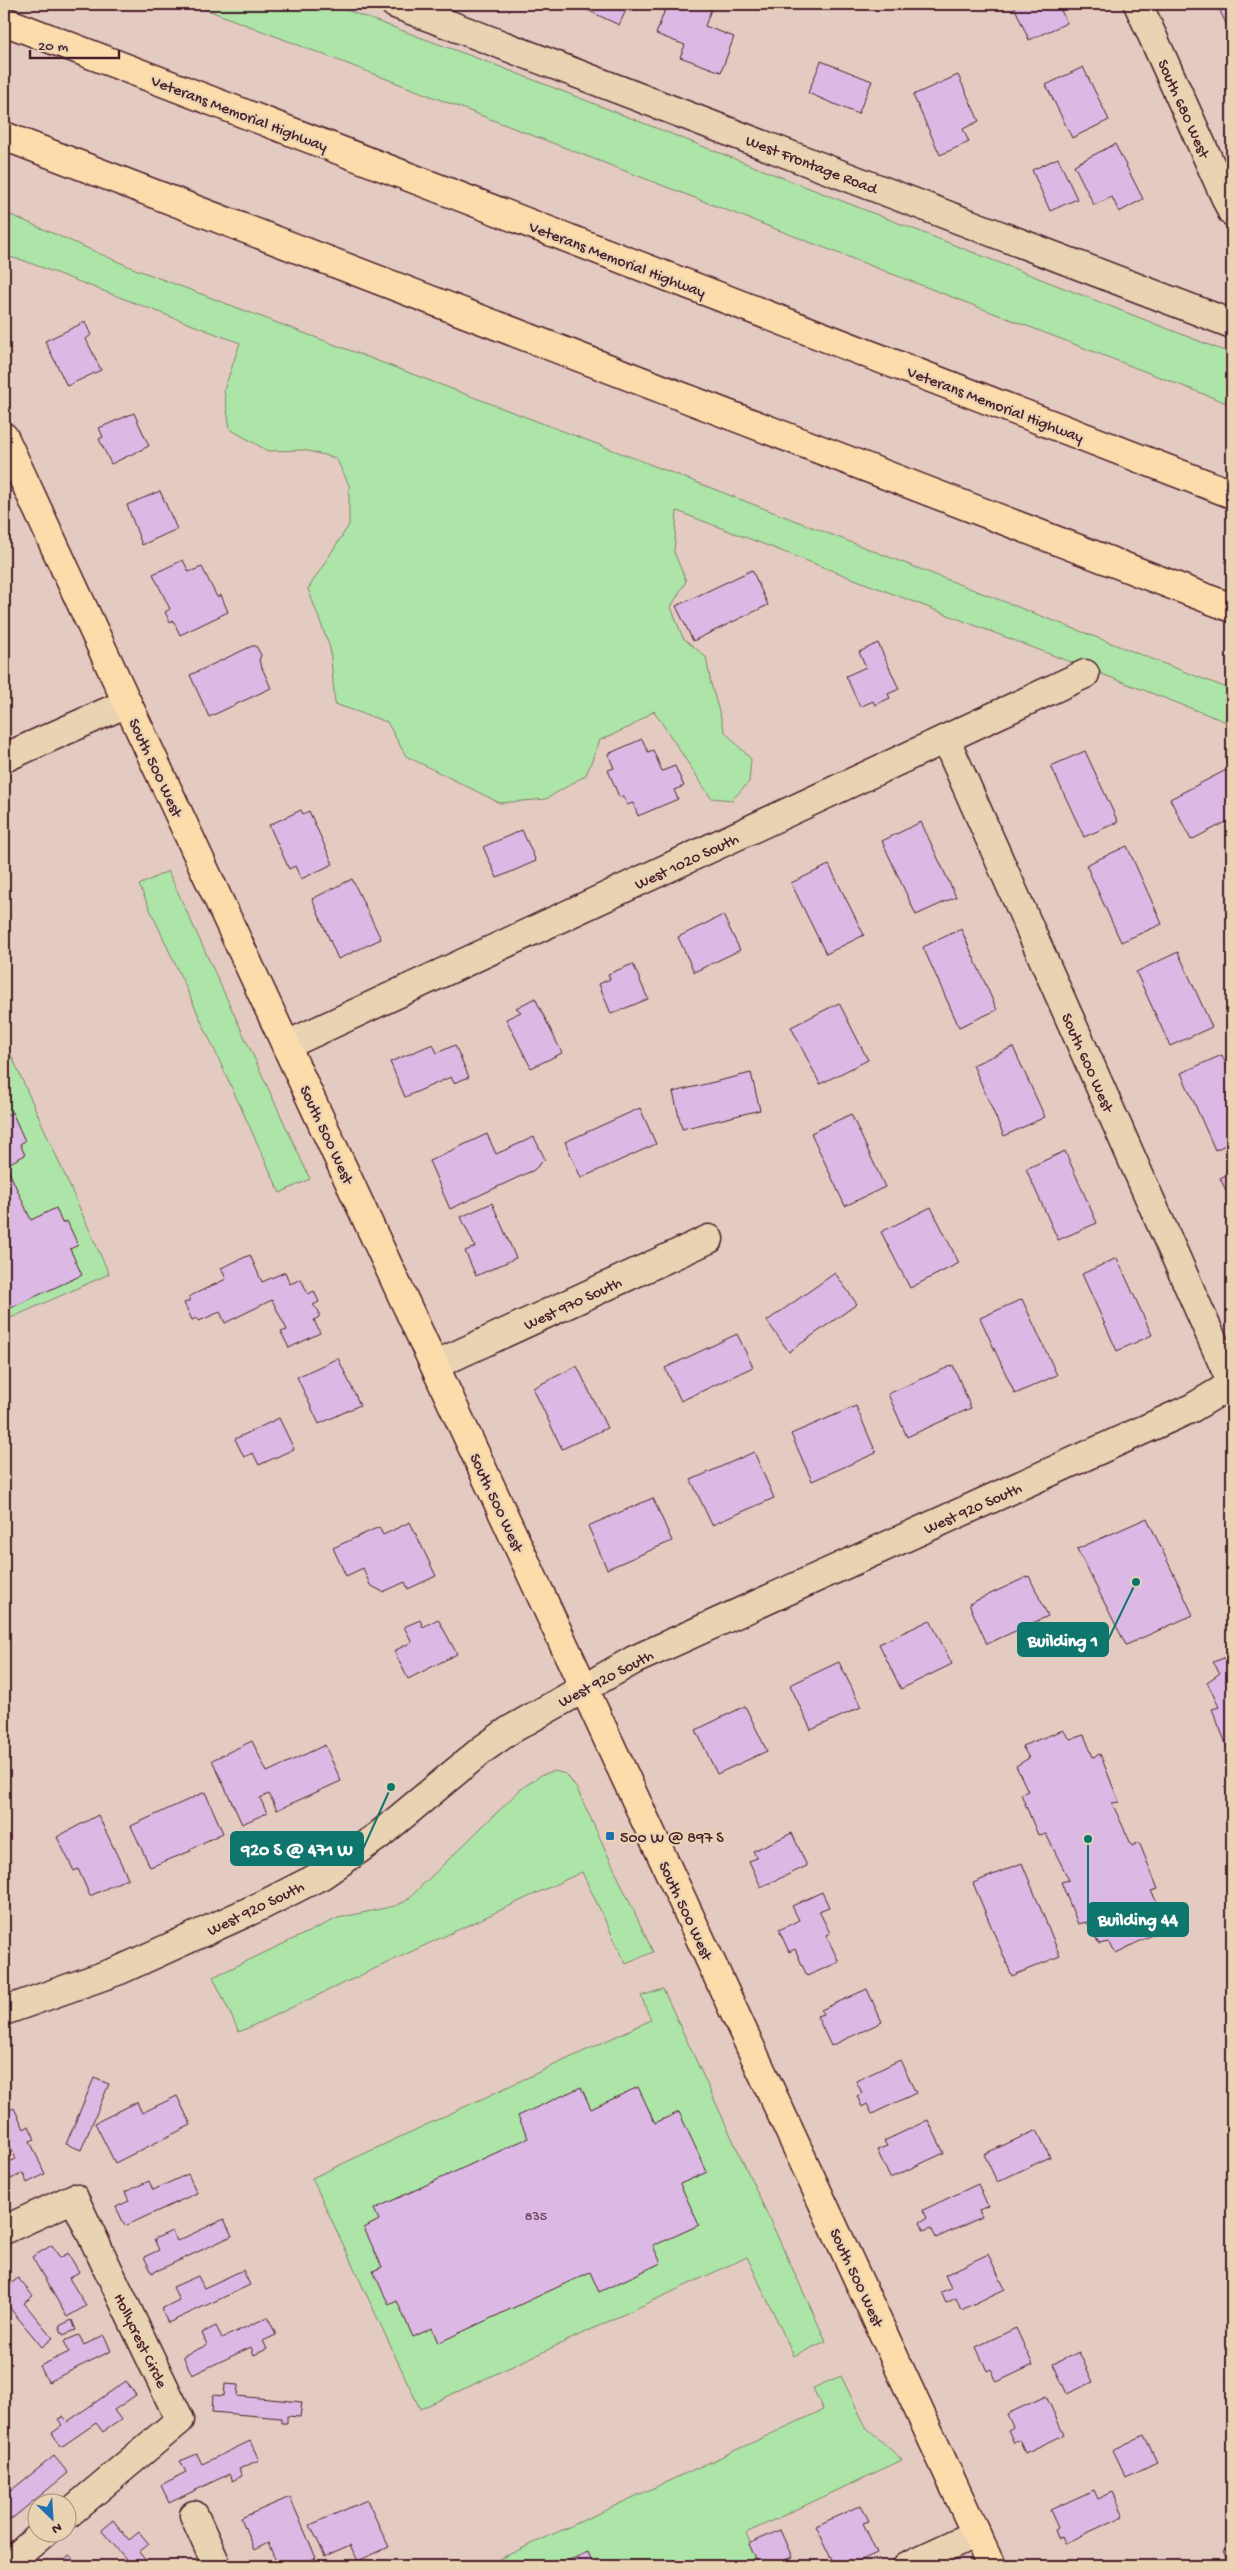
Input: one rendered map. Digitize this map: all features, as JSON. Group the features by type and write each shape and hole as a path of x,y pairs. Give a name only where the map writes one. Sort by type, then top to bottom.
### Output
{"main road":[{"name":"Veterans Memorial Highway","path":"4,21 1232,494"},
{"path":"4,136 1232,608"},
{"name":"South 500 West","path":"4,437 12,475 127,703 991,2566"}],"street":[{"name":"West Frontage Road","path":"395,4 1231,321"},
{"name":"South 680 West","path":"1138,4 1232,212"},
{"name":"West 1020 South","path":"287,1045 1085,674"},
{"path":"4,758 127,703"},
{"name":"South 600 West","path":"946,740 1232,1384"},
{"name":"West 970 South","path":"435,1365 709,1239"},
{"name":"West 920 South","path":"4,2011 120,1970 262,1905 322,1874 378,1836 490,1744 532,1716 634,1660 1192,1408 1232,1384"},
{"name":"Hollycrest Circle","path":"4,2230 74,2198 180,2420 78,2506"},
{"path":"194,2515 217,2566"},
{"path":"907,2566 976,2534"},
{"path":"5,2566 33,2542"}],"green space":[{"path":"192,4 330,4 498,66 1232,354 1232,405"},
{"path":"4,212 135,269 626,455 1232,690 1232,724 677,511 674,552 686,581 671,607 683,638 706,657 711,684 725,732 751,759 749,782 732,800 711,798 654,711 630,727 600,740 586,775 546,799 500,803 406,756 387,722 335,704 330,648 308,589 349,525 349,485 336,458 304,450 268,451 230,429 224,390 240,343 22,260 4,256"},
{"path":"168,871 310,1179 280,1193 139,885"},
{"path":"4,1039 109,1274 4,1321"},
{"path":"554,1771 566,1774 577,1789 653,1952 626,1964 582,1872 239,2032 213,1977 338,1918 395,1906 406,1901 521,1789 541,1775"},
{"path":"663,1989 826,2341 794,2356 747,2257 420,2409 312,2178 651,2020 641,1996"},
{"path":"841,2376 866,2427 902,2460 746,2533 760,2566 484,2566 823,2410 813,2388"}],"building":[{"path":"587,4 629,4 619,25 585,9"},
{"path":"667,4 713,4 705,26 734,37 721,72 680,57 685,45 656,34"},
{"path":"1013,4 1058,4 1067,23 1029,40"},
{"path":"1232,5 1232,36 1220,11"},
{"path":"821,61 872,81 858,114 808,93"},
{"path":"1083,67 1109,120 1072,138 1046,85"},
{"path":"958,75 979,121 963,129 969,142 940,155 913,95"},
{"path":"1115,144 1143,199 1119,212 1112,197 1094,205 1074,165"},
{"path":"1058,158 1077,199 1050,211 1032,170"},
{"path":"85,322 91,335 86,339 101,370 67,386 45,341"},
{"path":"134,413 149,446 111,464 99,439 103,437 99,428"},
{"path":"160,491 177,529 142,545 127,505"},
{"path":"183,560 189,572 202,567 217,597 221,595 228,612 180,635 173,620 170,622 165,612 170,609 153,574"},
{"path":"752,570 768,605 693,641 676,606"},
{"path":"878,643 899,689 888,694 890,698 875,705 873,701 860,707 846,676 866,667 859,652"},
{"path":"252,646 256,646 261,655 259,661 271,688 209,717 190,675"},
{"path":"642,739 648,752 653,750 662,771 675,766 684,786 674,790 678,799 638,816 633,803 627,805 623,796 619,797 608,770 614,768 608,754"},
{"path":"1085,751 1118,822 1084,837 1051,766"},
{"path":"1232,767 1232,819 1191,840 1170,799"},
{"path":"301,810 303,814 309,811 333,864 301,879 295,866 289,869 269,825"},
{"path":"921,822 956,897 916,915 882,841"},
{"path":"522,830 536,861 497,878 483,847"},
{"path":"1127,846 1162,924 1121,942 1086,865"},
{"path":"829,865 864,935 826,954 791,883"},
{"path":"352,879 381,939 338,959 312,899"},
{"path":"723,915 740,950 694,972 678,937"},
{"path":"961,929 997,1010 959,1027 923,947"},
{"path":"1178,952 1212,1027 1170,1046 1136,972"},
{"path":"633,964 648,999 611,1014 599,984 610,979 608,974"},
{"path":"535,998 562,1053 531,1068 506,1019 521,1012 516,1008"},
{"path":"839,1003 868,1060 820,1084 791,1027"},
{"path":"433,1044 437,1053 455,1045 469,1077 454,1083 451,1077 405,1097 390,1062"},
{"path":"1013,1047 1045,1117 1004,1136 973,1065"},
{"path":"1222,1055 1232,1077 1232,1142 1215,1150 1181,1073"},
{"path":"751,1073 760,1110 682,1129 673,1092"},
{"path":"4,1108 7,1115 12,1112 25,1141 20,1144 25,1155 6,1165 31,1220 56,1208 62,1223 67,1221 78,1245 70,1249 82,1275 4,1311"},
{"path":"640,1108 656,1144 581,1178 565,1142"},
{"path":"851,1114 885,1187 845,1206 811,1133"},
{"path":"487,1134 496,1154 534,1137 545,1159 534,1170 450,1209 429,1161"},
{"path":"1065,1151 1097,1223 1058,1240 1026,1169"},
{"path":"1232,1172 1232,1203 1220,1178"},
{"path":"492,1203 516,1258 476,1276 465,1251 475,1247 461,1217"},
{"path":"931,1207 959,1263 910,1288 881,1232"},
{"path":"250,1255 262,1282 285,1272 290,1284 301,1279 308,1294 314,1291 319,1302 313,1305 319,1311 319,1317 314,1320 320,1333 289,1348 281,1332 287,1330 272,1300 225,1323 220,1312 199,1321 197,1318 192,1320 184,1303 190,1301 188,1297 226,1279 221,1268"},
{"path":"1117,1258 1152,1335 1117,1351 1082,1274"},
{"path":"835,1273 857,1304 789,1352 767,1321"},
{"path":"1022,1299 1057,1375 1015,1394 980,1318"},
{"path":"737,1334 753,1367 681,1401 665,1368"},
{"path":"338,1358 360,1405 319,1424 297,1377"},
{"path":"953,1365 971,1408 907,1437 888,1394"},
{"path":"577,1366 607,1428 562,1449 533,1388"},
{"path":"856,1406 876,1453 812,1481 791,1434"},
{"path":"279,1418 294,1449 259,1465 253,1453 244,1457 235,1439"},
{"path":"754,1452 774,1498 712,1525 691,1480"},
{"path":"653,1498 672,1541 607,1569 588,1526"},
{"path":"1147,1518 1193,1615 1126,1645 1077,1549"},
{"path":"410,1522 436,1576 408,1589 405,1582 383,1592 370,1585 363,1568 346,1576 333,1548 379,1527 383,1535"},
{"path":"1029,1576 1048,1616 987,1644 969,1604"},
{"path":"438,1619 457,1654 408,1679 394,1651 412,1642 404,1627 420,1620 423,1627"},
{"path":"930,1620 952,1664 901,1689 879,1644"},
{"path":"1232,1655 1232,1750 1229,1751 1212,1709 1219,1707 1207,1682 1220,1673 1213,1662"},
{"path":"839,1662 861,1707 811,1730 790,1685"},
{"path":"745,1706 767,1751 717,1774 696,1730"},
{"path":"1063,1730 1070,1739 1084,1735 1093,1757 1100,1754 1119,1802 1112,1803 1132,1846 1139,1842 1158,1889 1151,1891 1163,1914 1151,1920 1156,1933 1116,1953 1109,1942 1099,1944 1087,1922 1078,1924 1061,1882 1069,1880 1046,1834 1038,1835 1021,1794 1028,1791 1016,1766 1029,1758 1022,1746"},
{"path":"252,1741 267,1772 325,1745 341,1781 277,1810 269,1794 260,1798 267,1813 242,1824 212,1760"},
{"path":"205,1792 223,1833 190,1849 191,1851 150,1867 131,1826"},
{"path":"98,1815 128,1878 90,1896 78,1869 74,1871 57,1837"},
{"path":"792,1833 807,1866 761,1887 749,1861 757,1858 753,1851"},
{"path":"1022,1863 1060,1956 1012,1976 973,1883"},
{"path":"822,1892 829,1907 819,1911 830,1933 826,1935 839,1962 807,1976 795,1949 789,1952 779,1930 799,1920 792,1906"},
{"path":"867,1989 882,2022 831,2046 817,2016 823,2014 821,2010"},
{"path":"900,2060 916,2093 872,2114 867,2104 862,2107 857,2096 862,2093 856,2081"},
{"path":"94,2078 109,2084 81,2150 66,2144"},
{"path":"581,2087 591,2109 638,2087 655,2123 679,2112 707,2172 680,2184 699,2225 653,2246 661,2263 599,2292 590,2272 438,2343 432,2328 413,2337 397,2301 389,2305 373,2271 382,2267 364,2228 379,2220 374,2209 528,2138 518,2116"},
{"path":"177,2096 191,2125 115,2163 95,2123 137,2102 142,2113"},
{"path":"14,2108 24,2129 29,2126 35,2139 30,2141 45,2174 27,2183 23,2173 11,2179 4,2164 16,2159 4,2133 4,2113"},
{"path":"928,2120 944,2153 890,2178 877,2150 887,2146 884,2141"},
{"path":"1037,2130 1050,2157 997,2182 984,2154"},
{"path":"188,2174 197,2193 125,2226 116,2207 129,2201 125,2192 149,2181 153,2190"},
{"path":"978,2184 988,2206 979,2210 982,2217 936,2238 931,2228 924,2231 920,2222 927,2218 923,2210"},
{"path":"224,2219 232,2236 152,2273 144,2257 159,2250 154,2239 172,2231 177,2241"},
{"path":"52,2245 60,2258 68,2253 79,2272 69,2278 86,2306 67,2317 32,2257"},
{"path":"988,2254 1005,2289 961,2310 956,2298 946,2303 941,2292 951,2288 945,2275"},
{"path":"243,2270 250,2285 168,2323 161,2309 179,2300 173,2287 198,2276 204,2288"},
{"path":"18,2278 33,2296 24,2303 53,2338 42,2347 4,2301 4,2280 9,2285"},
{"path":"268,2317 276,2335 263,2341 267,2349 254,2355 251,2347 192,2375 183,2356 207,2345 202,2333 216,2326 222,2338"},
{"path":"72,2320 76,2330 63,2335 59,2326"},
{"path":"1016,2328 1033,2365 997,2382 991,2369 987,2371 976,2347"},
{"path":"79,2335 84,2345 104,2335 111,2351 48,2382 40,2366 69,2352 64,2341"},
{"path":"1079,2352 1093,2382 1067,2394 1053,2364"},
{"path":"126,2381 136,2395 114,2410 121,2420 103,2432 96,2423 61,2447 52,2433 62,2426 58,2420 64,2417 67,2422"},
{"path":"225,2384 238,2385 237,2396 302,2402 300,2417 287,2416 287,2423 281,2423 281,2418 212,2412 213,2395 224,2396"},
{"path":"1046,2396 1064,2435 1025,2453 1019,2440 1014,2443 1008,2430 1013,2427 1007,2414"},
{"path":"4,2423 11,2431 4,2438"},
{"path":"1144,2435 1157,2462 1126,2477 1113,2450"},
{"path":"250,2441 259,2460 239,2469 242,2476 232,2481 229,2474 169,2503 161,2485 186,2472 180,2461 197,2454 202,2464"},
{"path":"54,2456 68,2473 45,2492 28,2492 28,2506 4,2525 4,2496"},
{"path":"1094,2490 1098,2499 1113,2492 1124,2516 1065,2543 1062,2536 1058,2538 1055,2530 1058,2528 1050,2510"},
{"path":"290,2497 316,2558 295,2566 278,2566 268,2543 254,2550 241,2518"},
{"path":"367,2500 389,2547 358,2561 350,2545 325,2556 310,2525"},
{"path":"861,2505 869,2521 863,2523 877,2553 848,2566 835,2566 816,2526"},
{"path":"113,2520 129,2540 139,2532 149,2544 139,2552 150,2566 132,2566 101,2530"},
{"path":"780,2530 792,2557 772,2566 759,2566 749,2544"},
{"path":"1232,2547 1232,2566 1230,2566 1223,2552"},
{"path":"588,2552 594,2566 556,2566"},
{"path":"69,2555 82,2566 59,2566"}],"place":[{"name":"Building 1","path":"1136,1582"},
{"name":"920 S @ 471 W","path":"391,1787"},
{"name":"500 W @ 897 S","path":"610,1836"},
{"name":"Building 44","path":"1088,1839"}]}
